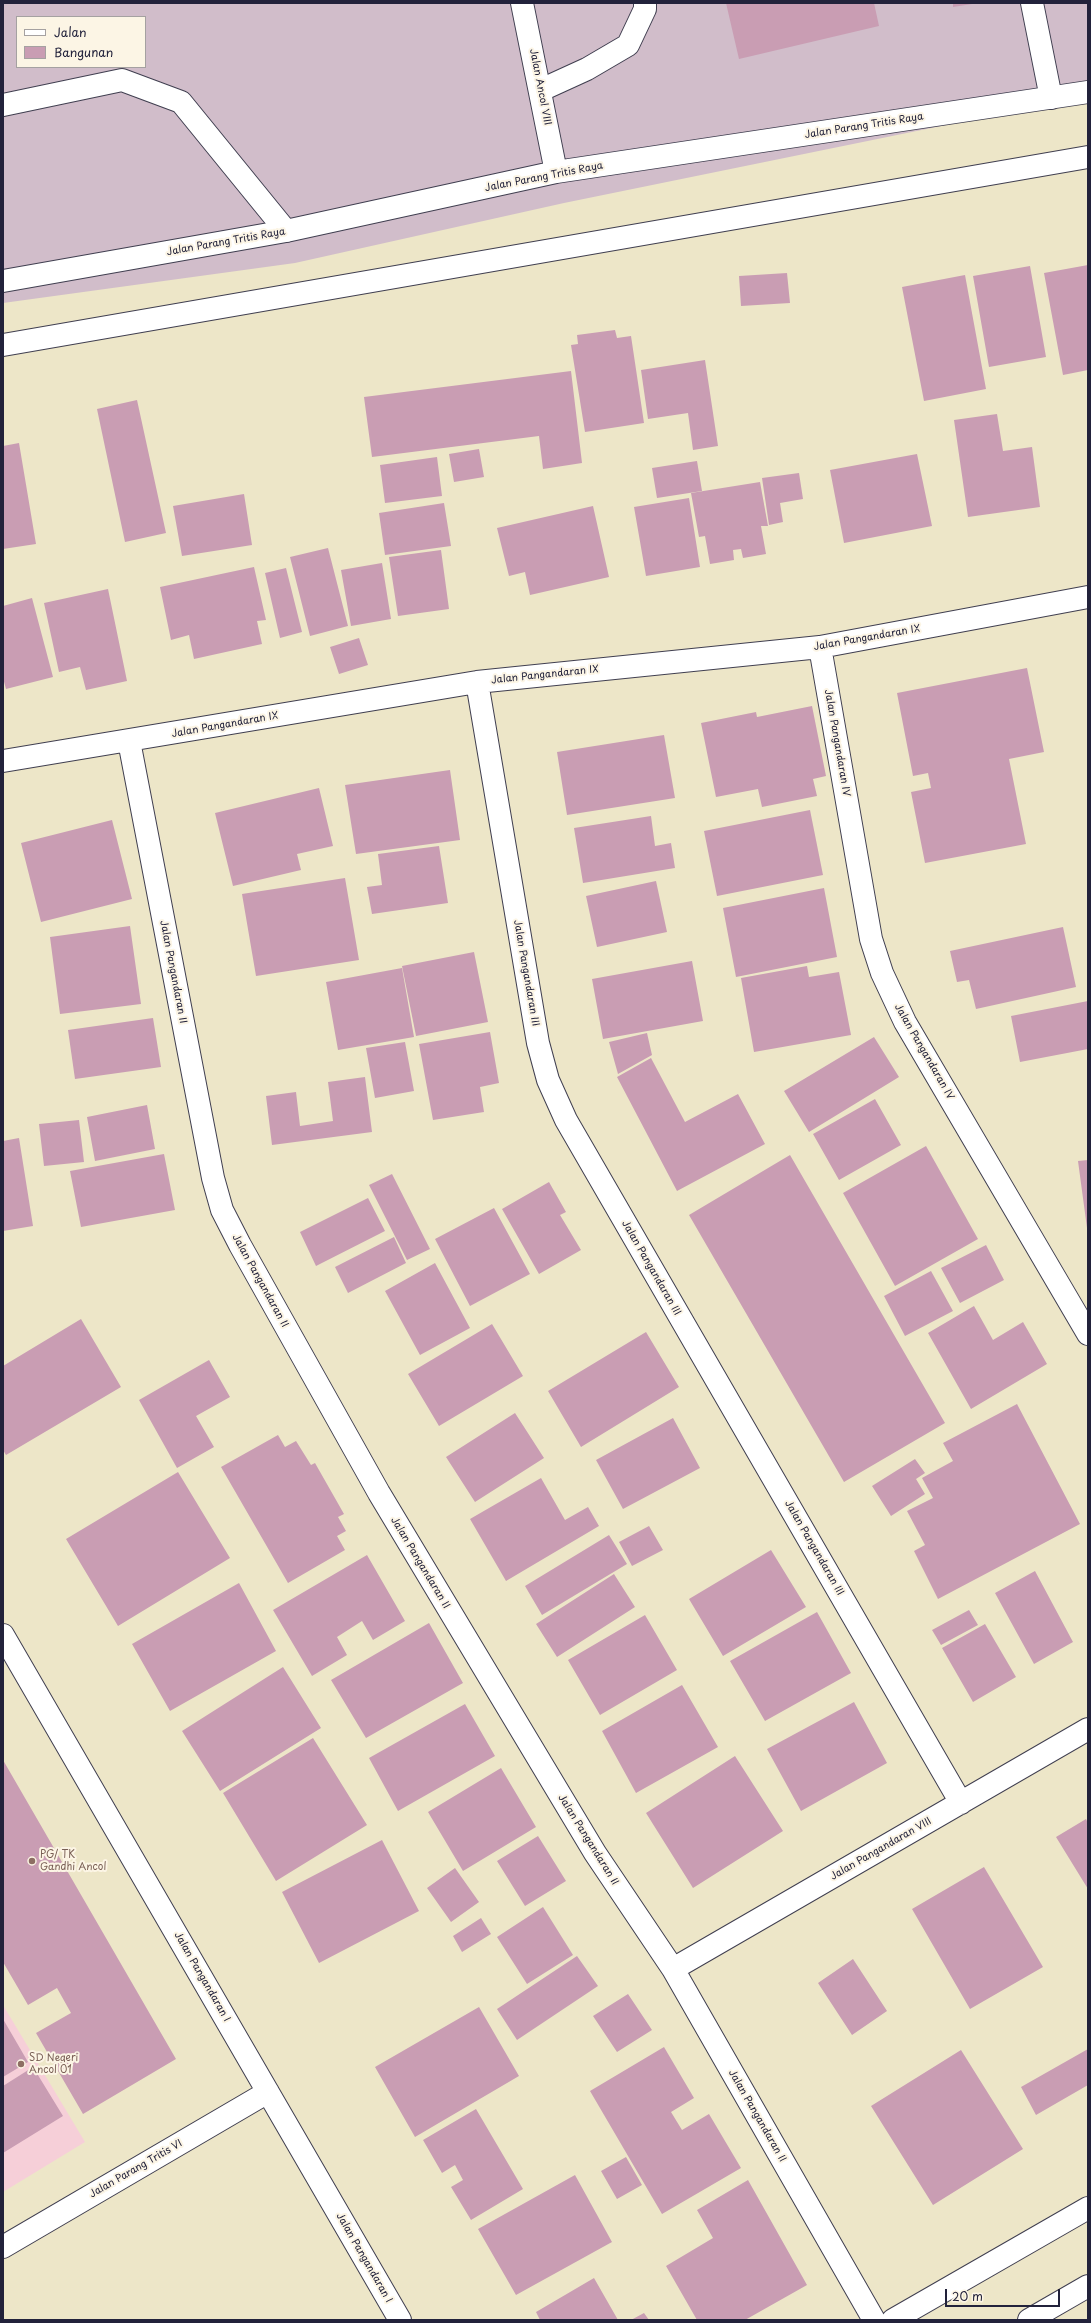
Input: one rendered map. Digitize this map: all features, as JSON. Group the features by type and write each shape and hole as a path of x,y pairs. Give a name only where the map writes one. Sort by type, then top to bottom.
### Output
{"street":[{"name":"Jalan Ancol VIII","path":"522,3 541,90 556,172"},
{"path":"541,90 587,69 628,45 645,9 645,3"},
{"path":"1032,3 1052,98"},
{"path":"3,105 122,80 181,102 286,231"},
{"name":"Jalan Parang Tritis Raya","path":"3,281 286,231 556,172 1088,92"},
{"path":"3,346 1088,157"},
{"name":"Jalan Pangandaran IX","path":"3,761 477,682 820,647 1088,597"},
{"name":"Jalan Pangandaran IV","path":"820,647 871,939 882,973 905,1022 1088,1334"},
{"name":"Jalan Pangandaran III","path":"477,682 538,1043 548,1080 566,1120 961,1803"},
{"name":"Jalan Pangandaran II","path":"129,741 213,1178 222,1210 383,1500 595,1853 673,1969 874,2320"},
{"name":"Jalan Pangandaran I","path":"3,1634 400,2320"},
{"name":"Jalan Pangandaran VIII","path":"673,1969 1088,1729"},
{"name":"Jalan Parang Tritis VI","path":"3,2246 268,2092"},
{"path":"893,2320 1088,2208"},
{"path":"1029,2320 1088,2286"}],"shaded area":[{"path":"3,3 1088,3 1088,96 564,203 295,263 3,303"},
{"name":"SD Negeri Ancol 01","path":"3,2005 85,2142 3,2192"}],"building":[{"path":"726,3 874,3 879,26 739,59"},
{"path":"953,3 972,3 972,4 953,7"},
{"path":"1088,265 1088,370 1063,375 1044,273"},
{"path":"1030,266 1046,357 989,367 973,276"},
{"path":"787,273 790,303 741,306 739,276"},
{"path":"965,275 986,389 924,401 902,287"},
{"path":"615,330 617,338 631,336 644,423 585,432 571,345 578,344 577,335"},
{"path":"705,360 718,446 693,450 688,413 648,419 641,370"},
{"path":"571,371 582,463 543,469 539,436 372,457 364,397"},
{"path":"137,400 166,533 125,542 97,409"},
{"path":"997,414 1003,451 1032,447 1040,507 968,517 954,420"},
{"path":"19,443 36,544 3,549 3,446"},
{"path":"479,449 484,477 454,482 449,454"},
{"path":"917,454 932,526 844,543 830,470"},
{"path":"437,457 442,496 385,503 380,465"},
{"path":"697,461 702,491 657,498 652,468"},
{"path":"799,473 803,499 780,503 783,522 769,525 762,478"},
{"path":"760,482 768,526 761,526 766,554 743,558 741,549 733,550 734,560 710,564 705,536 699,537 691,493"},
{"path":"244,494 252,545 182,556 173,506"},
{"path":"689,498 700,567 646,576 634,507"},
{"path":"444,503 451,546 385,555 379,513"},
{"path":"593,506 609,577 530,595 525,572 509,576 497,528"},
{"path":"328,548 348,626 310,636 290,557"},
{"path":"441,550 449,609 398,616 389,557"},
{"path":"382,563 391,619 351,626 341,570"},
{"path":"254,567 266,620 257,621 262,644 194,659 189,635 171,640 160,587"},
{"path":"286,568 302,632 280,638 265,573"},
{"path":"108,589 127,681 86,690 80,667 59,672 44,603"},
{"path":"32,598 53,677 6,689 3,678 3,606"},
{"path":"359,638 368,665 339,674 330,647"},
{"path":"1027,668 1044,752 1009,759 1026,844 925,863 911,792 931,788 928,773 913,776 897,693"},
{"path":"812,706 826,776 813,779 817,796 762,807 758,789 716,797 701,723 756,712 757,717"},
{"path":"664,735 675,798 567,815 557,752"},
{"path":"450,770 460,840 356,854 345,785"},
{"path":"319,788 333,846 297,854 301,870 233,886 215,813"},
{"path":"810,810 823,875 717,896 704,831"},
{"path":"651,816 655,846 671,843 675,868 583,883 574,828"},
{"path":"112,820 132,899 41,922 21,843"},
{"path":"439,846 448,903 372,914 367,887 382,885 378,854"},
{"path":"345,878 359,960 256,976 242,894"},
{"path":"656,881 667,932 597,947 586,896"},
{"path":"824,888 837,957 736,977 723,908"},
{"path":"130,926 141,1004 60,1014 50,937"},
{"path":"1063,927 1076,987 976,1009 969,980 957,982 950,951"},
{"path":"474,952 488,1022 416,1036 402,966"},
{"path":"692,961 703,1021 603,1039 592,979"},
{"path":"807,966 809,977 839,972 851,1035 754,1052 741,978"},
{"path":"402,968 414,1037 338,1050 326,982"},
{"path":"1088,1001 1088,1049 1020,1062 1011,1016"},
{"path":"153,1018 161,1067 75,1079 68,1030"},
{"path":"490,1032 499,1083 480,1087 484,1112 433,1120 419,1044"},
{"path":"647,1033 652,1055 618,1074 609,1042"},
{"path":"874,1037 899,1077 809,1132 784,1091"},
{"path":"405,1042 414,1091 375,1098 366,1048"},
{"path":"651,1058 685,1122 738,1094 765,1144 677,1191 617,1077"},
{"path":"365,1077 372,1132 272,1145 266,1096 296,1092 300,1126 333,1121 328,1082"},
{"path":"875,1099 901,1145 839,1180 813,1134"},
{"path":"147,1105 155,1149 95,1161 87,1117"},
{"path":"79,1120 84,1162 44,1166 39,1124"},
{"path":"19,1138 33,1226 3,1231 3,1141"},
{"path":"926,1146 978,1239 895,1286 843,1193"},
{"path":"164,1154 175,1210 81,1227 70,1171"},
{"path":"790,1155 945,1423 844,1482 689,1215"},
{"path":"1088,1160 1088,1228 1087,1228 1078,1161"},
{"path":"392,1174 430,1249 407,1260 369,1185"},
{"path":"549,1182 566,1212 560,1215 581,1250 539,1274 502,1209"},
{"path":"368,1198 385,1231 316,1266 300,1232"},
{"path":"494,1208 530,1274 470,1306 435,1239"},
{"path":"394,1237 406,1263 348,1293 335,1267"},
{"path":"986,1245 1004,1280 960,1303 941,1268"},
{"path":"435,1263 470,1328 420,1355 385,1291"},
{"path":"931,1271 953,1311 905,1336 884,1296"},
{"path":"974,1306 993,1340 1023,1322 1047,1364 971,1409 928,1333"},
{"path":"81,1319 121,1387 6,1455 3,1450 3,1366"},
{"path":"492,1324 523,1376 439,1426 408,1374"},
{"path":"646,1332 679,1387 581,1447 548,1391"},
{"path":"209,1360 230,1397 196,1416 214,1447 177,1468 139,1400"},
{"path":"1017,1404 1080,1524 938,1599 914,1551 925,1545 907,1511 933,1498 922,1478 953,1461 943,1443"},
{"path":"515,1413 544,1458 475,1502 446,1457"},
{"path":"673,1418 700,1468 623,1509 596,1460"},
{"path":"278,1435 285,1447 296,1441 311,1465 315,1463 344,1514 338,1517 346,1531 337,1536 345,1550 288,1583 221,1467"},
{"path":"915,1459 925,1473 916,1479 925,1494 891,1516 872,1486"},
{"path":"178,1472 230,1558 118,1626 66,1539"},
{"path":"541,1478 565,1520 588,1507 599,1526 506,1581 470,1519"},
{"path":"649,1526 663,1550 632,1566 619,1542"},
{"path":"609,1535 627,1564 542,1615 525,1586"},
{"path":"771,1550 806,1607 723,1656 689,1599"},
{"path":"367,1555 405,1621 373,1640 362,1621 337,1637 347,1655 312,1676 273,1610"},
{"path":"1035,1571 1073,1642 1034,1664 995,1593"},
{"path":"614,1574 635,1607 557,1657 536,1624"},
{"path":"239,1583 276,1651 170,1711 132,1644"},
{"path":"969,1610 978,1625 941,1645 932,1630"},
{"path":"817,1612 851,1673 765,1721 730,1661"},
{"path":"645,1615 677,1670 600,1715 568,1660"},
{"path":"429,1623 463,1683 366,1738 331,1680"},
{"path":"985,1624 1016,1677 973,1702 942,1648"},
{"path":"283,1667 321,1728 220,1791 182,1731"},
{"path":"682,1685 718,1747 636,1793 602,1731"},
{"path":"854,1702 887,1763 801,1811 767,1749"},
{"path":"465,1704 495,1756 398,1811 369,1758"},
{"path":"313,1738 367,1825 276,1881 223,1793"},
{"path":"735,1756 783,1831 693,1888 646,1813"},
{"name":"PG/ TK Gandhi Ancol","path":"3,1760 176,2059 83,2114 36,2033 71,2013 57,1988 28,2005 3,1962"},
{"path":"501,1768 536,1827 463,1871 428,1812"},
{"path":"1086,1819 1088,1823 1088,1889 1056,1837"},
{"path":"538,1836 566,1881 525,1906 497,1861"},
{"path":"382,1840 419,1911 319,1963 282,1892"},
{"path":"984,1867 1043,1967 970,2009 912,1909"},
{"path":"455,1868 479,1902 451,1922 427,1888"},
{"path":"543,1907 573,1955 527,1984 497,1937"},
{"path":"481,1918 491,1934 462,1952 453,1936"},
{"path":"577,1956 598,1986 517,2040 497,2009"},
{"path":"853,1959 887,2011 852,2035 818,1983"},
{"path":"628,1994 652,2030 617,2052 593,2016"},
{"path":"479,2007 519,2076 415,2137 375,2067"},
{"path":"3,2019 28,2062 3,2077"},
{"path":"664,2047 694,2098 671,2112 682,2130 709,2114 741,2168 662,2214 590,2091"},
{"path":"1088,2049 1088,2085 1036,2115 1021,2087"},
{"path":"961,2050 1023,2149 933,2205 871,2106"},
{"path":"33,2067 63,2116 3,2153 3,2086"},
{"path":"476,2109 523,2189 471,2220 451,2187 463,2180 455,2165 442,2173 423,2140"},
{"path":"626,2157 642,2185 617,2199 601,2171"},
{"path":"575,2175 612,2242 516,2295 478,2229"},
{"path":"748,2180 807,2285 745,2320 697,2320 666,2266 713,2238 697,2210"},
{"path":"594,2278 618,2320 540,2320 536,2312"},
{"path":"644,2313 649,2320 631,2320"}],"place":[{"name":"PG/ TK Gandhi Ancol","path":"32,1861"},
{"name":"SD Negeri Ancol 01","path":"21,2064"}]}
